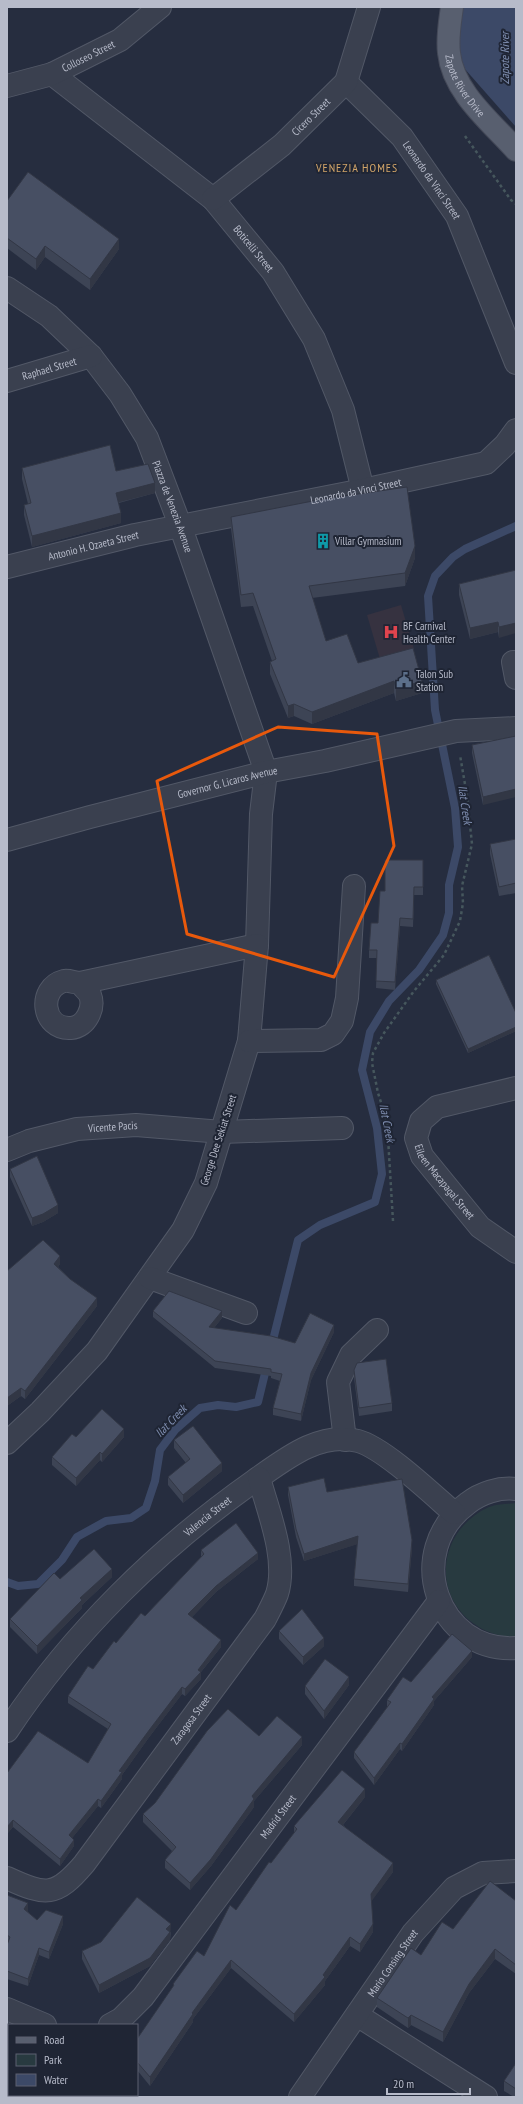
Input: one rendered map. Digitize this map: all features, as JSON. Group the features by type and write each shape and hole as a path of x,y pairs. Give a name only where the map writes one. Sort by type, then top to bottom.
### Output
{"main road":[{"name":"Zapote River Drive","path":"452,7 448,36 449,54 453,72 472,101 516,150"}],"street":[{"name":"Colloseo Street","path":"7,86 52,74 120,40 160,7"},
{"name":"Cicero Street","path":"214,199 282,145 346,82 369,7"},
{"name":"Boticelli Street","path":"52,74 214,199 273,272 314,340 343,410 362,490"},
{"name":"Leonardo da Vinci Street","path":"346,82 402,138 457,216 516,363"},
{"name":"Piazza de Venezia Avenue","path":"7,288 49,316 91,356 120,394 147,438 180,525 266,772"},
{"name":"Raphael Street","path":"7,381 91,356"},
{"name":"Leonardo da Vinci Street","path":"180,525 362,490 486,463 505,445 516,430"},
{"name":"Antonio H. Ozaeta Street","path":"7,567 180,525"},
{"path":"516,662 513,662 516,678"},
{"name":"Governor G. Licaros Avenue","path":"7,840 90,816 266,772 325,761 453,732 516,728"},
{"name":"George Dee Sekiat Street","path":"7,1442 40,1412 97,1351 150,1278 182,1230 206,1183 249,1041 257,945 261,814 266,772"},
{"path":"249,1041 321,1040 333,1034 342,1021 347,998 354,886"},
{"path":"80,983 257,945"},
{"name":"Eileen Macapagal Street","path":"516,1088 436,1107 421,1121 416,1138 422,1156 480,1227 516,1252"},
{"name":"Vicente Pacis","path":"7,1150 29,1141 77,1129 136,1125 222,1132 342,1128"},
{"path":"150,1278 246,1313"},
{"path":"345,1440 338,1382 351,1355 377,1330"},
{"name":"Valencia Street","path":"7,1730 60,1658 107,1607 162,1553 212,1511 305,1447 330,1440 358,1441 379,1451 454,1513"},
{"name":"Zaragosa Street","path":"7,1878 29,1888 45,1891 60,1888 72,1878 84,1864 265,1619 277,1593 280,1565 274,1529 259,1478"},
{"path":"516,1488 507,1488 478,1495 454,1513 440,1532 433,1555 433,1579 439,1602 455,1624 477,1641 504,1649 516,1648"},
{"name":"Madrid Street","path":"112,2024 121,2019 143,1997 439,1602"},
{"name":"Mario Consing Street","path":"300,2097 414,1933 454,1888 483,1873 516,1871"},
{"path":"7,2009 43,2024"},
{"path":"357,2015 486,2097"}],"path":[{"path":"393,1221 387,1121 378,1093 372,1063 373,1053 384,1033 414,991 444,955 460,921 463,903 462,886 472,844 468,796 453,732"}],"highlighted area":[{"path":"278,727 377,734 394,846 334,977 187,934 157,781"}],"shaded area":[{"name":"BF Carnival Health Center","path":"401,605 414,649 380,659 367,615"}],"green space":[{"path":"516,1503 516,1636 505,1636 488,1632 473,1623 459,1610 450,1594 446,1578 446,1561 451,1545 460,1530 472,1517 489,1507"}],"water":[{"name":"Zapote River","path":"459,7 516,7 516,127 449,51"}],"building":[{"path":"28,172 119,239 90,279 45,246 36,259 7,238 7,201"},
{"path":"110,445 116,471 148,464 155,483 116,493 121,513 32,536 24,505 31,503 22,468"},
{"path":"407,487 415,546 405,573 309,586 326,641 347,634 358,663 413,648 422,681 396,689 394,681 312,712 294,704 288,706 270,662 276,659 253,593 241,595 231,517 323,499"},
{"path":"516,570 516,623 499,627 498,622 470,628 459,584"},
{"path":"516,736 516,789 483,797 472,745"},
{"path":"516,839 516,883 499,887 490,844"},
{"path":"385,860 423,860 423,887 414,887 413,919 400,918 395,982 376,981 377,950 369,950 371,923 378,923 380,891 385,891"},
{"path":"489,955 516,1013 516,1027 468,1049 436,980"},
{"path":"37,1156 58,1205 43,1214 32,1218 10,1169"},
{"path":"43,1240 60,1256 54,1264 70,1279 97,1298 25,1391 21,1388 7,1398 7,1271"},
{"path":"169,1291 222,1311 209,1327 271,1336 295,1343 310,1313 334,1325 311,1373 301,1414 273,1408 282,1374 271,1372 271,1369 215,1361 153,1311"},
{"path":"386,1359 392,1403 359,1408 354,1370 357,1363"},
{"path":"102,1409 124,1429 102,1454 100,1452 76,1478 52,1457 72,1434 76,1437"},
{"path":"193,1426 222,1463 183,1495 168,1477 190,1459 174,1440"},
{"path":"324,1478 327,1492 402,1479 412,1540 408,1584 354,1579 358,1536 304,1554 296,1529 288,1487"},
{"path":"236,1523 258,1553 216,1586 188,1614 221,1640 198,1670 201,1672 185,1689 182,1687 119,1771 122,1772 101,1801 98,1799 69,1835 74,1840 60,1859 13,1820 7,1827 7,1773 38,1731 88,1763 111,1724 68,1696 88,1666 93,1669 114,1641 116,1643 141,1613 145,1616 204,1554 201,1550"},
{"path":"94,1549 112,1569 80,1598 82,1600 37,1646 10,1619 54,1573 60,1579"},
{"path":"302,1609 324,1638 303,1657 279,1631"},
{"path":"452,1634 472,1651 432,1697 434,1699 402,1744 400,1743 374,1778 354,1752 391,1702 387,1700 403,1677 411,1682"},
{"path":"325,1659 349,1677 324,1711 305,1686"},
{"path":"228,1709 259,1736 277,1716 302,1737 252,1796 254,1799 211,1859 190,1883 165,1860 176,1847 143,1814 155,1803 207,1731"},
{"path":"342,1770 365,1789 338,1822 393,1863 371,1894 373,1924 360,1944 350,1937 323,1975 325,1977 294,2014 231,1960 192,2013 193,2014 150,2077 138,2063 138,2038 174,1985 173,1984 197,1951 204,1956 230,1905 236,1910 269,1862 271,1863 297,1829 294,1826"},
{"path":"490,1881 516,1901 516,1965 495,1949 469,1984 443,2032 411,2015 408,2018 377,1998 411,1948 421,1955 442,1922 453,1929"},
{"path":"7,1895 28,1903 24,1909 37,1920 46,1910 63,1916 49,1952 39,1948 28,1979 7,1971 7,1945 10,1937 7,1935"},
{"path":"137,1897 171,1924 166,1929 170,1932 150,1958 99,1985 82,1951 101,1942"},
{"path":"7,2031 8,2078 7,2078"},
{"path":"516,2063 516,2089 504,2081"}],"waterway":[{"name":"Ilat Creek","path":"271,1348 298,1240 320,1225 375,1202 382,1174 377,1128 362,1070 370,1032 389,1001 419,970 443,935 449,913 449,885 458,847 455,808 435,710 428,596 435,576 453,557 465,549 516,526"},
{"name":"Ilat Creek","path":"7,1582 18,1586 38,1584 62,1560 77,1537 106,1521 131,1518 146,1508 155,1481 160,1450 175,1430 200,1408 218,1405 236,1407 258,1402 267,1365"}],"place":[{"name":"Villar Gymnasium","path":"323,541"},
{"name":"BF Carnival Health Center","path":"391,632"},
{"name":"Talon Sub Station","path":"404,680"}],"district":[{"name":"VENEZIA HOMES","path":"357,168"}]}
